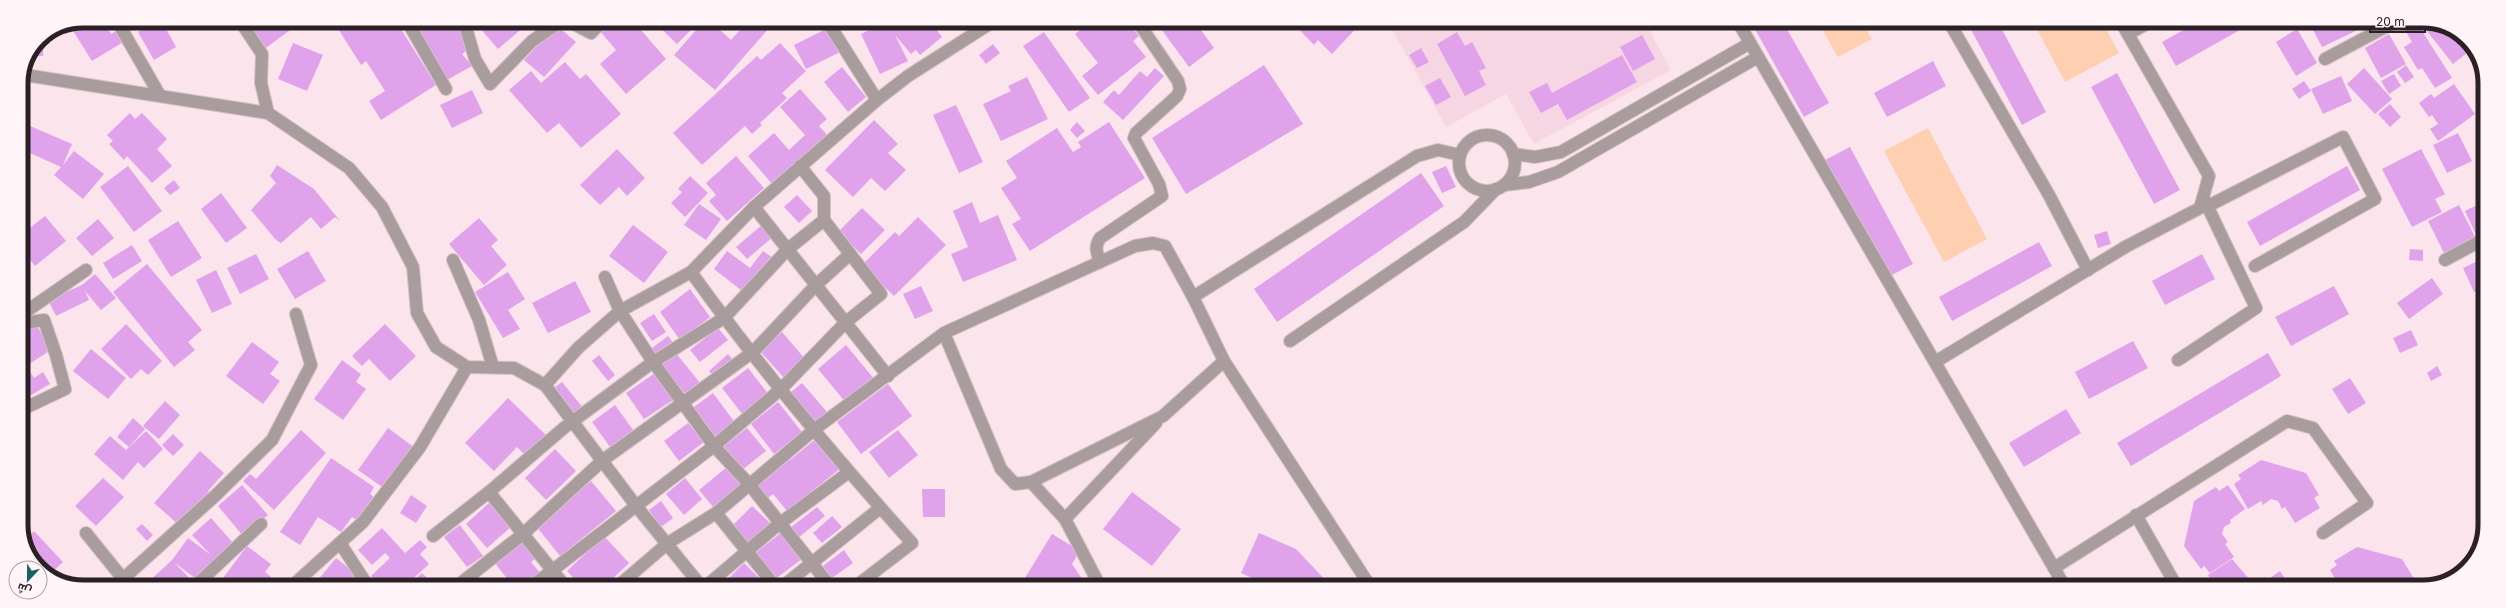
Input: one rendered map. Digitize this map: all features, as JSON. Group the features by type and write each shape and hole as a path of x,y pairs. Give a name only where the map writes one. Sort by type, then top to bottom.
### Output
{"street":[{"path":"121,28 159,94"},
{"path":"245,28 262,54 260,83 268,113"},
{"path":"411,28 446,89"},
{"path":"470,28 475,59 490,84 532,41 551,28"},
{"path":"581,28 591,33 596,28"},
{"path":"831,28 877,100"},
{"path":"545,385 578,348 620,311 691,272 754,206 877,100 908,76 984,28"},
{"path":"1100,262 1096,249 1096,244 1100,238 1162,196 1159,184 1134,138 1136,132 1177,96 1180,89 1178,81 1142,28"},
{"path":"1741,28 2061,580"},
{"path":"1952,28 2049,195 2088,270"},
{"path":"2124,28 2209,176 2206,201 2256,308 2178,360"},
{"path":"2128,34 2139,28"},
{"path":"2326,59 2384,28"},
{"path":"1513,154 1535,157 1561,152 1750,43"},
{"path":"1290,341 1464,222 1500,187 1514,171 1513,154 1503,140 1486,135 1470,141 1460,155 1461,172 1468,183 1479,190 1500,187 1529,182 1558,172 1758,57"},
{"path":"29,76 159,94 268,113 349,168 382,207 413,267 417,313 436,347 466,367 514,368 545,385 637,507 668,543 696,580"},
{"path":"1935,362 2126,246 2200,208 2206,201 2343,138 2375,199 2255,266"},
{"path":"1193,297 1417,156 1438,150 1460,155"},
{"path":"539,580 552,568 637,507 714,446 782,389 846,322 881,294 849,255 824,220 824,196 800,166"},
{"path":"754,206 888,376"},
{"path":"433,536 489,492 572,421 653,362 724,318 788,249 824,220"},
{"path":"2445,260 2478,242"},
{"path":"625,580 668,543 716,513 815,429 944,333 1135,246 1158,243 1165,246 1193,297 1224,361 1366,580"},
{"path":"467,580 522,534 603,460 684,403 752,352 816,285 849,255"},
{"path":"453,260 479,320 493,367"},
{"path":"28,314 86,270"},
{"path":"691,272 724,318 849,472 912,543 864,580"},
{"path":"605,277 620,311 653,362 714,446 749,484 779,524 813,563 826,580"},
{"path":"126,580 272,440 311,365 296,314"},
{"path":"28,319 44,320 56,355 65,389 28,407"},
{"path":"944,333 1001,469 1015,484 1031,482 1163,416"},
{"path":"1065,519 1163,416 1224,361"},
{"path":"299,580 363,522 420,447 466,367"},
{"path":"2054,568 2287,421 2313,428 2367,503 2323,533"},
{"path":"707,580 849,472"},
{"path":"1031,482 1065,519 1097,580"},
{"path":"489,492 561,580"},
{"path":"791,580 880,508"},
{"path":"716,513 770,580"},
{"path":"2136,515 2173,580"},
{"path":"201,580 261,524"},
{"path":"86,533 119,580"},
{"path":"340,543 364,580"}],"shaded area":[{"path":"1391,28 1648,28 1671,70 1534,144 1506,94 1446,127"},
{"path":"1821,28 1866,28 1872,39 1838,57"},
{"path":"2036,28 2105,28 2119,53 2065,82"},
{"path":"1928,128 1987,239 1944,262 1884,151"}],"building":[{"path":"107,28 111,34 118,30 125,41 92,61 72,29"},
{"path":"145,28 166,28 176,47 154,60 138,32"},
{"path":"248,28 293,28 263,50"},
{"path":"338,28 400,28 436,85 381,120 369,101 385,91 366,61 361,65"},
{"path":"413,28 460,28 470,48 462,54 472,66 445,81"},
{"path":"480,28 523,28 498,49"},
{"path":"553,28 560,28 576,42 544,77 524,60"},
{"path":"601,28 643,28 641,30 666,59 626,94 600,64 616,50 599,30"},
{"path":"660,28 693,28 677,44"},
{"path":"698,28 718,28 731,40 742,28 769,28 715,90 674,55"},
{"path":"828,28 840,52 806,69 794,45"},
{"path":"873,28 935,28 942,37 920,55 916,50 911,54 895,35 908,61 880,74 861,34"},
{"path":"1083,28 1132,28 1139,36 1133,41 1146,57 1098,95 1082,76 1098,63 1075,34"},
{"path":"1160,28 1199,28 1214,48 1189,67"},
{"path":"1298,28 1356,28 1332,54 1318,40 1314,45"},
{"path":"1754,28 1786,28 1829,103 1804,117"},
{"path":"1970,28 2001,28 2046,112 2022,125"},
{"path":"2187,28 2243,28 2176,66 2162,42"},
{"path":"2312,28 2362,28 2322,47"},
{"path":"2408,28 2420,28 2452,78 2435,88 2422,68 2418,70 2404,47 2412,42 2405,30"},
{"path":"2428,28 2434,29 2450,35 2468,52 2453,64 2426,30"},
{"path":"2297,29 2317,63 2296,76 2276,42"},
{"path":"1044,32 1090,98 1069,112 1023,46"},
{"path":"1457,32 1465,46 1472,42 1486,68 1479,71 1486,85 1465,96 1437,44"},
{"path":"2389,34 2406,64 2381,78 2365,48"},
{"path":"1642,35 1655,59 1633,71 1620,47"},
{"path":"293,43 323,55 307,91 278,79"},
{"path":"780,43 806,71 782,93 787,98 760,123 762,125 752,134 745,126 702,165 673,133 757,56 761,60"},
{"path":"993,44 1000,53 986,64 979,55"},
{"path":"44,45 43,56 35,56"},
{"path":"1421,48 1429,62 1417,68 1409,55"},
{"path":"1622,55 1637,82 1567,120 1558,104 1541,113 1529,92 1547,83 1552,93"},
{"path":"1933,61 1946,86 1887,117 1874,93"},
{"path":"565,62 580,79 586,74 621,114 581,148 559,123 547,133 509,90 531,71 541,83"},
{"path":"1264,65 1303,124 1186,194 1152,138"},
{"path":"2406,65 2414,77 2405,83 2397,72"},
{"path":"842,67 866,97 848,112 824,82"},
{"path":"1155,68 1164,76 1123,120 1103,102 1114,90 1119,95 1140,71 1147,77"},
{"path":"2364,68 2392,99 2375,114 2347,84"},
{"path":"2117,73 2180,190 2154,204 2091,87"},
{"path":"2394,74 2401,86 2389,94 2381,81"},
{"path":"2341,76 2352,101 2323,114 2311,89"},
{"path":"1027,77 1048,119 1001,141 983,104 1011,91 1008,86"},
{"path":"1440,78 1451,97 1436,105 1425,86"},
{"path":"2304,81 2311,91 2299,99 2292,89"},
{"path":"2454,84 2475,114 2438,141 2430,129 2438,124 2432,115 2429,117 2419,103 2431,94 2434,98"},
{"path":"800,89 827,119 819,126 828,136 773,185 748,156 774,133 789,150 805,135 780,107"},
{"path":"472,90 483,113 452,128 440,105"},
{"path":"2390,104 2401,117 2390,127 2378,114"},
{"path":"956,105 983,162 959,173 933,115"},
{"path":"130,113 135,119 142,113 167,139 157,149 172,166 152,183 127,156 124,160 109,144 113,141 107,135"},
{"path":"874,120 898,144 888,153 906,170 885,191 871,178 853,197 825,170"},
{"path":"1077,122 1085,131 1077,138 1070,130"},
{"path":"1109,122 1145,178 1030,251 1012,224 1021,219 1001,188 1017,178 1006,161 1057,128 1073,152 1081,147 1078,142"},
{"path":"30,126 72,144 63,165 74,151 104,174 83,199 54,175 61,167 28,152 28,131"},
{"path":"2458,133 2472,161 2447,173 2433,145"},
{"path":"1850,147 1913,264 1888,277 1825,160"},
{"path":"617,149 645,178 627,196 619,187 600,205 580,185"},
{"path":"2421,149 2445,194 2435,199 2442,212 2412,227 2382,169"},
{"path":"736,156 764,188 727,221 709,201 716,195 706,183"},
{"path":"277,165 314,189 340,221 335,217 321,229 311,217 281,243 276,240 251,210 276,183 270,176"},
{"path":"128,166 162,211 134,232 100,187"},
{"path":"1446,166 1456,187 1442,193 1432,172"},
{"path":"2347,166 2360,190 2260,246 2247,222"},
{"path":"1421,173 1444,206 1277,322 1254,289"},
{"path":"690,176 708,193 685,217 671,203 682,192 678,189"},
{"path":"174,180 180,188 170,195 164,188"},
{"path":"221,193 247,228 226,243 201,209"},
{"path":"797,195 812,211 799,223 784,207"},
{"path":"972,202 980,223 998,215 1017,260 963,282 951,254 968,247 953,211"},
{"path":"699,204 721,219 706,240 684,225"},
{"path":"2478,204 2478,237 2477,237 2465,211"},
{"path":"2459,205 2475,237 2444,253 2428,221"},
{"path":"862,208 885,230 861,254 838,232"},
{"path":"45,216 66,241 35,266 28,258 28,229"},
{"path":"918,217 946,245 894,296 862,265 895,232 899,236"},
{"path":"479,218 498,240 491,246 507,265 484,285 449,244"},
{"path":"98,219 114,238 92,256 76,238"},
{"path":"178,221 202,258 171,277 148,240"},
{"path":"763,224 774,236 747,259 736,247"},
{"path":"633,225 668,252 644,283 609,256"},
{"path":"2107,231 2111,244 2098,248 2094,235"},
{"path":"2039,242 2052,266 1952,321 1939,297"},
{"path":"132,245 142,261 113,279 103,263"},
{"path":"2410,249 2423,250 2423,261 2409,260"},
{"path":"308,251 326,281 295,299 277,269"},
{"path":"727,251 750,268 763,251 773,258 746,294 714,269"},
{"path":"256,254 269,279 240,294 227,268"},
{"path":"2202,254 2215,279 2165,305 2152,281"},
{"path":"2478,261 2478,290 2474,292 2463,268"},
{"path":"147,264 202,330 188,342 195,350 174,367 113,292"},
{"path":"216,270 232,304 212,313 196,280"},
{"path":"508,272 525,299 508,310 520,329 503,338 475,292"},
{"path":"95,274 116,298 101,310 85,291 89,300 56,316 48,300 82,285"},
{"path":"2432,278 2443,294 2409,319 2397,303"},
{"path":"575,281 591,312 548,333 532,303"},
{"path":"921,286 933,311 915,319 903,294"},
{"path":"2334,286 2349,314 2291,346 2275,317"},
{"path":"690,289 710,317 680,340 660,312"},
{"path":"654,314 666,332 652,341 640,323"},
{"path":"36,324 51,350 28,365 28,329"},
{"path":"126,324 162,361 148,375 141,369 131,379 101,349"},
{"path":"385,324 416,356 390,381 369,359 362,366 352,356"},
{"path":"718,328 728,340 700,362 690,350"},
{"path":"2411,330 2418,345 2400,353 2393,338"},
{"path":"782,332 806,360 784,378 760,351"},
{"path":"668,336 674,344 653,359 648,351"},
{"path":"2133,341 2148,368 2089,399 2075,372"},
{"path":"252,342 279,362 270,374 280,381 263,404 226,376"},
{"path":"846,345 875,380 847,404 818,369"},
{"path":"91,349 126,378 108,399 73,371"},
{"path":"676,353 700,383 685,395 661,365"},
{"path":"2268,353 2281,376 2131,466 2117,443"},
{"path":"728,354 733,360 714,377 709,371"},
{"path":"599,355 615,375 608,381 592,361"},
{"path":"342,360 361,374 356,382 366,389 343,420 314,399"},
{"path":"2437,366 2442,375 2431,381 2427,373"},
{"path":"748,368 769,395 743,415 722,388"},
{"path":"28,369 34,378 43,372 50,384 28,397"},
{"path":"655,373 673,400 644,419 626,393"},
{"path":"2350,378 2366,403 2348,414 2332,389"},
{"path":"562,382 584,409 576,415 554,388"},
{"path":"802,383 827,412 815,422 791,392"},
{"path":"888,384 912,416 861,454 837,422"},
{"path":"713,393 736,424 716,438 694,407"},
{"path":"508,398 547,436 527,457 517,447 494,471 465,443"},
{"path":"165,401 180,415 159,439 143,426"},
{"path":"778,402 802,432 774,454 751,424"},
{"path":"615,405 636,434 613,451 592,422"},
{"path":"2066,409 2081,433 2024,467 2009,443"},
{"path":"133,418 145,429 129,447 117,437"},
{"path":"688,423 704,442 679,461 664,441"},
{"path":"388,428 415,448 385,489 358,470"},
{"path":"747,428 766,451 742,470 724,446"},
{"path":"301,430 326,453 274,510 243,481 250,474 256,479"},
{"path":"898,430 918,455 889,478 869,452"},
{"path":"146,431 163,449 144,468 138,462 123,480 94,454 110,436 126,450"},
{"path":"173,434 184,445 173,456 162,445"},
{"path":"817,438 841,468 787,511 773,494 766,500 753,485 787,457 790,460"},
{"path":"555,449 576,471 546,500 525,478"},
{"path":"200,451 224,473 208,491 210,493 180,526 154,503"},
{"path":"331,458 374,487 370,494 378,500 362,523 352,517 341,532 318,517 300,545 280,532"},
{"path":"2261,460 2306,473 2319,495 2314,498 2320,508 2295,523 2285,507 2282,509 2278,501 2271,499 2263,505 2261,501 2248,509 2234,484 2241,479 2238,475"},
{"path":"727,467 742,485 713,507 699,490"},
{"path":"103,478 124,497 96,526 75,506"},
{"path":"685,478 702,499 684,515 666,494"},
{"path":"591,481 616,511 560,556 536,526"},
{"path":"242,485 268,515 243,536 218,506"},
{"path":"2228,485 2245,509 2230,520 2231,523 2224,527 2222,534 2228,542 2225,544 2234,557 2210,573 2204,566 2201,569 2184,546 2194,501 2216,487 2219,491"},
{"path":"922,489 945,489 945,517 923,517"},
{"path":"1132,492 1181,529 1152,566 1103,529"},
{"path":"411,495 427,506 416,523 400,513"},
{"path":"661,501 673,518 661,527 649,510"},
{"path":"490,502 512,526 487,548 466,524"},
{"path":"752,506 771,524 749,546 731,527"},
{"path":"817,507 825,516 798,538 790,528"},
{"path":"832,516 842,527 822,543 813,533"},
{"path":"211,518 234,544 200,580 198,580 175,563 191,580 150,580 172,560 188,538 211,555 192,535"},
{"path":"142,524 153,535 147,541 136,529"},
{"path":"460,525 483,556 467,567 444,537"},
{"path":"382,528 405,553 420,540 427,547 420,554 429,564 412,580 375,580 371,576 390,558 385,553 372,565 358,550"},
{"path":"34,531 63,562 53,571 48,567 48,560 41,560 32,546 29,536"},
{"path":"782,532 802,559 774,580 753,555"},
{"path":"1259,533 1296,549 1325,580 1256,580 1241,573"},
{"path":"1052,534 1080,551 1072,564 1083,580 1024,580"},
{"path":"604,536 629,563 611,580 575,580 567,571"},
{"path":"521,540 535,559 531,562 541,574 534,580 508,580 494,562"},
{"path":"247,546 271,564 265,572 271,577 269,580 222,580"},
{"path":"2357,547 2402,559 2415,580 2336,580 2330,570 2337,565 2334,561"},
{"path":"844,550 853,563 832,578 823,566"},
{"path":"336,558 363,580 318,580"},
{"path":"2232,559 2250,580 2211,580 2208,575"},
{"path":"744,563 761,580 727,580"},
{"path":"2280,571 2286,580 2267,580"},
{"path":"422,573 429,580 414,580"},
{"path":"2265,577 2267,580 2260,580"}]}
